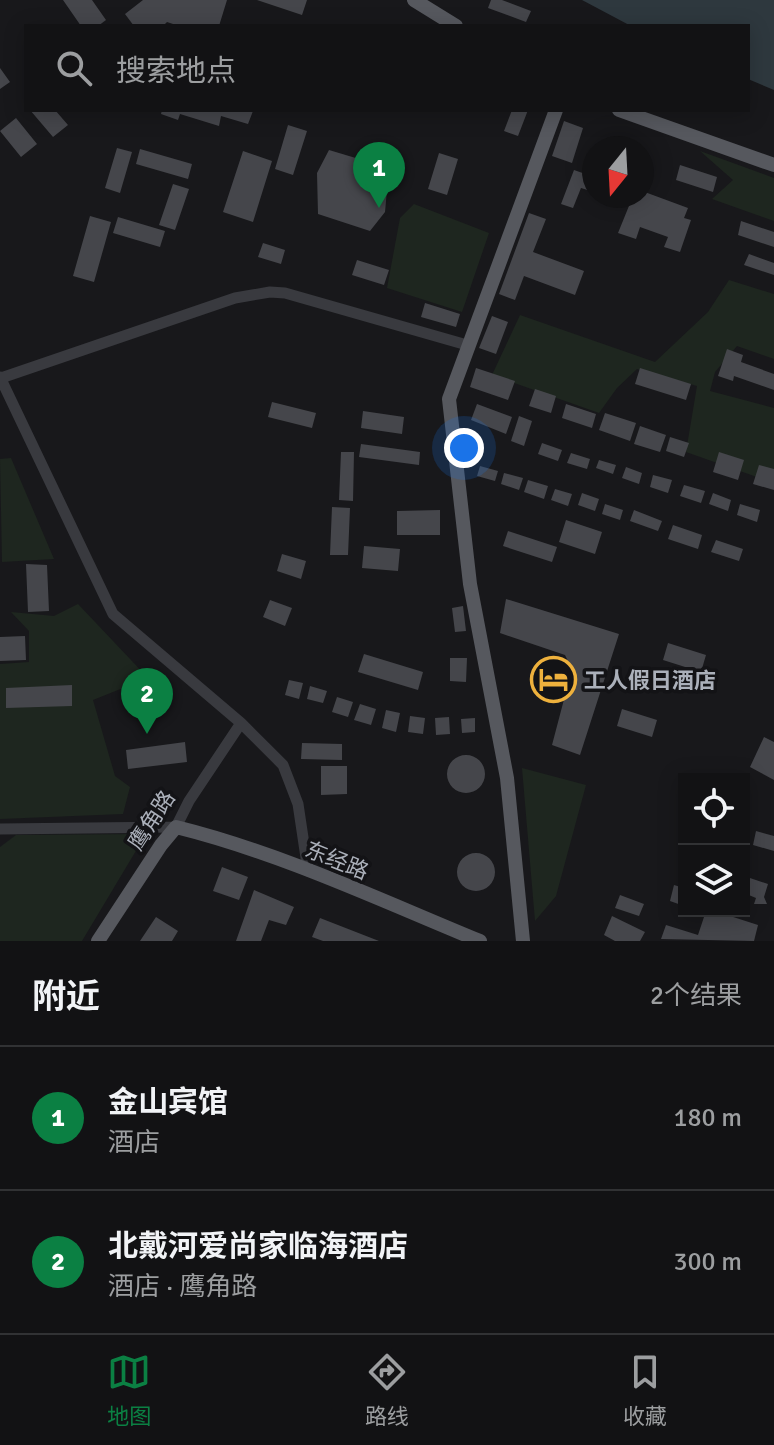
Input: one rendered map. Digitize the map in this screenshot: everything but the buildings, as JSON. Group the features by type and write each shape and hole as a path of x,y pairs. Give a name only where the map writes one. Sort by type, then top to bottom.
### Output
{"main road":[{"path":"414,0 453,24"},
{"path":"523,941 507,778 470,584 449,399 555,112"},
{"path":"625,112 774,165"},
{"name":"东经路","path":"176,827 211,836 308,871 480,941"},
{"name":"鹰角路","path":"98,941 176,827"}],"street":[{"path":"308,871 298,804 283,765 241,723 113,614 0,377 235,298 270,292 285,293 467,345"},
{"name":"鹰角路","path":"176,827 189,801 241,723"},
{"path":"0,829 176,827"}],"shaded area":[{"path":"582,0 774,0 774,90 750,80 750,24 627,24"},
{"path":"700,151 774,178 774,221 712,199 733,180"},
{"path":"414,204 489,233 462,312 387,288 400,218"},
{"path":"729,280 774,294 774,359 737,346 715,372 710,391 774,408 774,483 686,452 697,386 637,369 617,388 599,413 492,375 520,315 655,362 708,312"},
{"path":"11,458 54,559 2,562 0,459"},
{"path":"78,604 148,678 93,700 115,776 130,787 123,814 0,819 0,664 29,662 29,631 11,612 54,616"},
{"path":"522,768 586,785 556,896 535,921"},
{"path":"146,834 82,941 0,941 0,847 16,835"}],"place":[{"name":"金山宾馆","path":"379,208"},
{"name":"工人假日酒店","path":"553,680"},
{"name":"北戴河爱尚家临海酒店","path":"147,734"}]}
